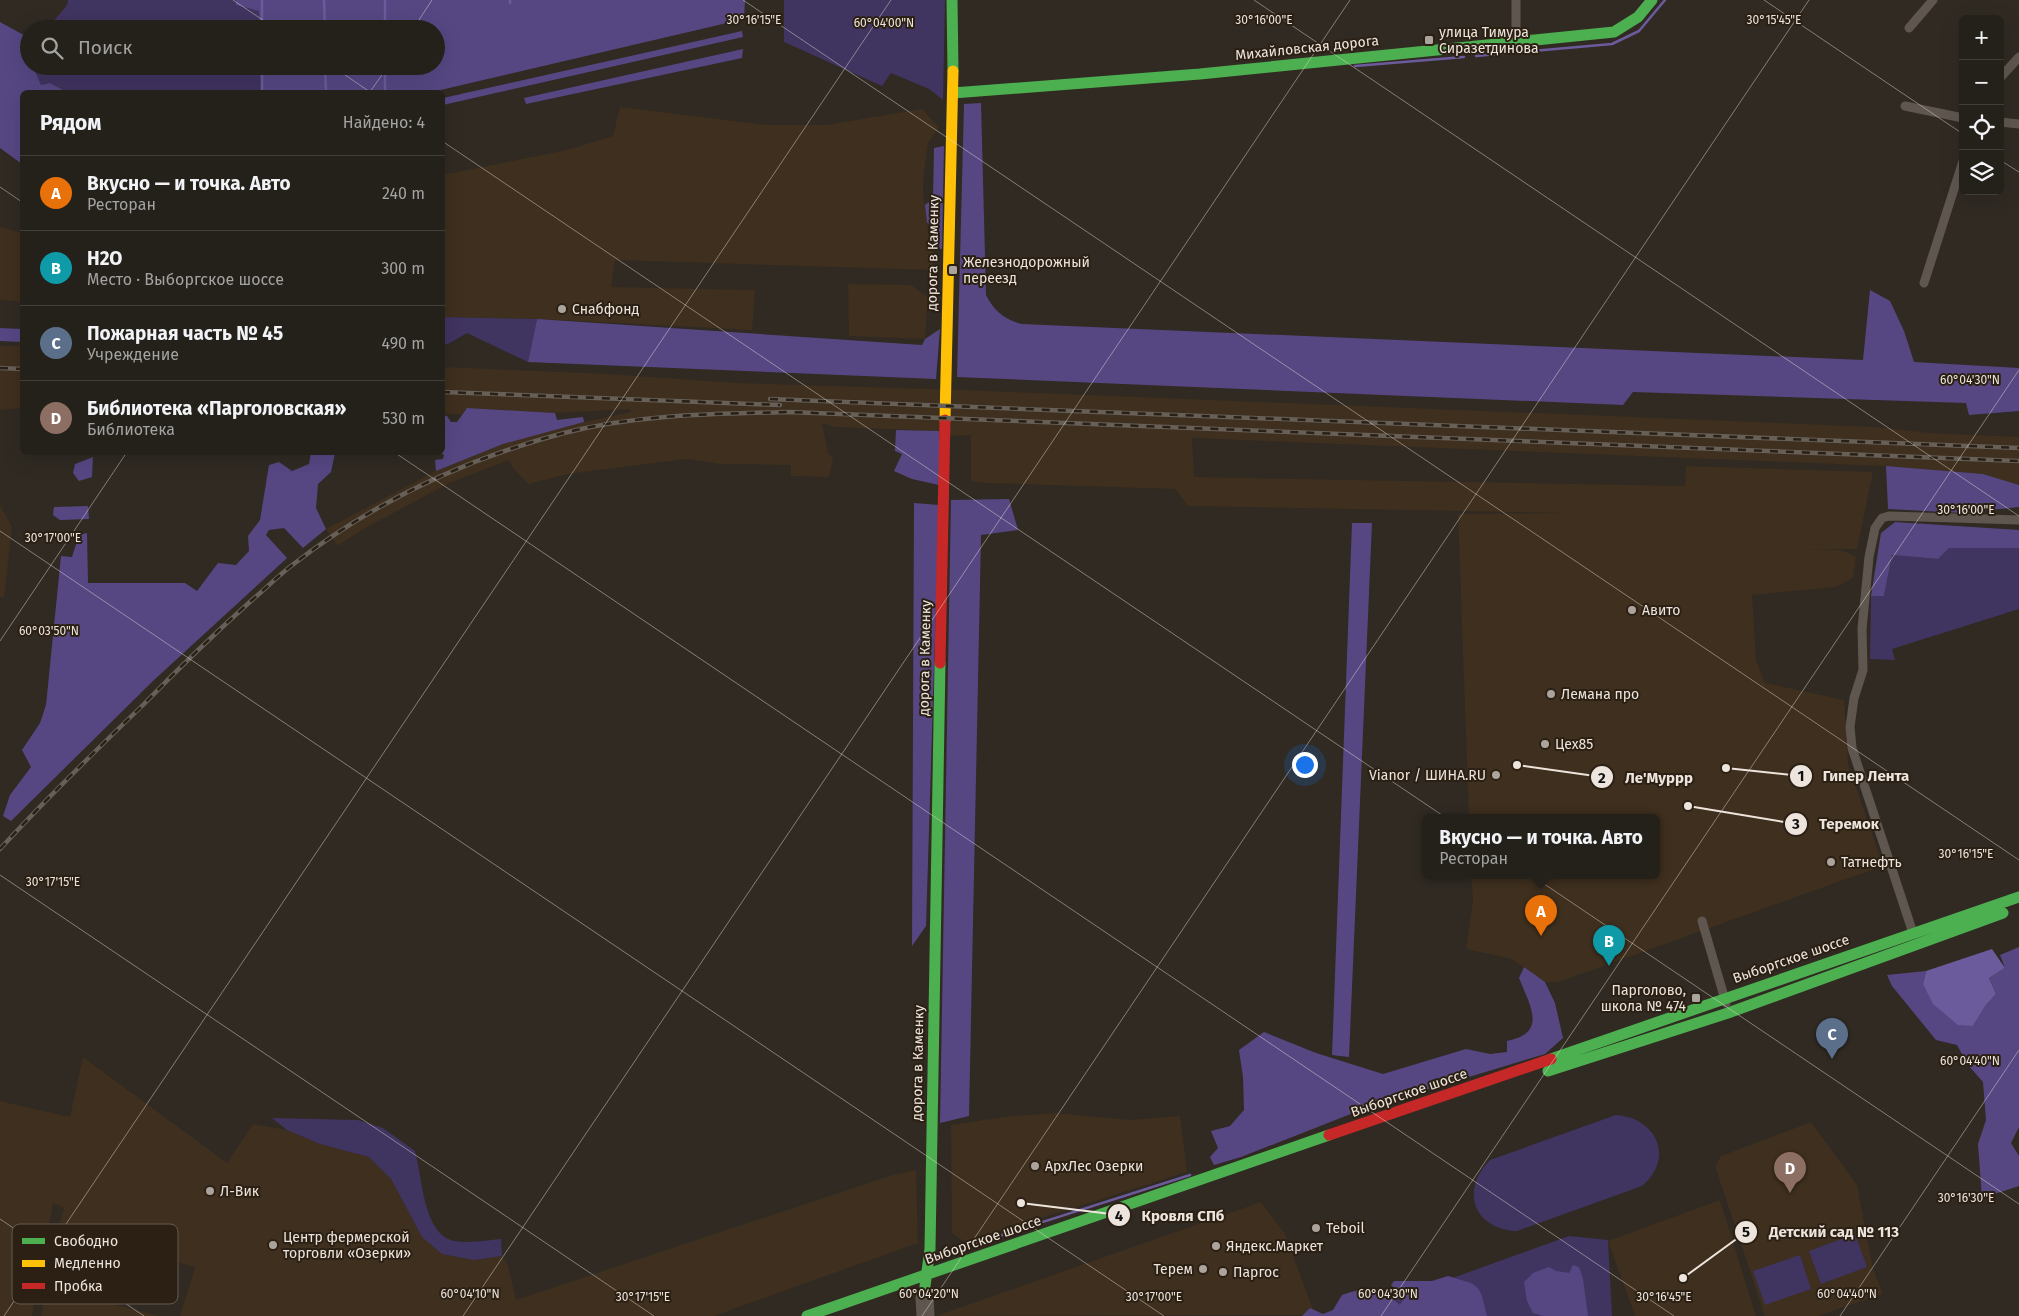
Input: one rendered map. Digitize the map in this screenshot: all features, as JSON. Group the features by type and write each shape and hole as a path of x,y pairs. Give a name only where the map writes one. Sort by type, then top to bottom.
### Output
{"main road":[{"name":"дорога в Каменку","path":"926,1281 930,1249 947,280 953,93 952,0"},
{"name":"Михайловская дорога","path":"953,93 1200,74 1614,32 1638,17 1652,0"},
{"name":"Выборгское шоссе","path":"836,1316 926,1281 1726,998 2019,897"},
{"name":"Выборгское шоссе","path":"807,1316 926,1281 1414,1116 1728,1013 2019,907"}],"street":[{"path":"1516,0 1516,42"},
{"path":"1909,28 1933,0"},
{"path":"2004,74 2019,57"},
{"path":"1905,106 1959,117"},
{"path":"2004,122 2019,124"},
{"path":"1924,283 1959,174"},
{"path":"1913,933 1852,748 1850,726 1854,698 1862,670 1864,589 1875,528 1882,518 1890,516 2019,520"},
{"path":"1702,921 1726,998 1728,1013"},
{"path":"926,1281 930,1316"},
{"name":"дорога в Каменку","path":"921,1316 920,1298 926,1281"}],"shaded area":[{"path":"68,0 236,0 236,5 260,11 260,20 54,20 67,5"},
{"path":"236,0 745,0 744,19 441,90 261,90 260,75 445,75 445,20 260,20 259,11 236,5"},
{"path":"784,0 945,0 943,100 929,89 891,73 882,86 784,42"},
{"path":"0,22 20,33 20,75 37,75 41,85 50,83 63,90 20,90 20,163 0,148"},
{"path":"742,31 743,37 445,105 445,98"},
{"path":"743,49 742,58 526,104 524,98"},
{"path":"37,75 260,75 261,90 63,90 50,83 41,85"},
{"path":"981,103 986,295 1001,314 1022,324 1863,360 1870,290 1890,301 1904,331 1914,362 2019,368 2019,411 1969,415 1966,403 1633,392 1623,405 957,377 964,104"},
{"path":"620,107 767,125 827,125 922,109 939,127 928,143 923,191 930,245 935,254 932,270 615,260 611,287 755,290 752,330 537,319 445,317 445,174 567,150 613,136"},
{"path":"944,146 942,249 932,247 932,225 927,223 925,205 933,199 934,148"},
{"path":"0,227 20,232 20,302 0,300"},
{"path":"848,284 911,285 928,297 925,339 849,336"},
{"path":"445,317 537,319 528,362 467,333 445,344"},
{"path":"537,319 922,345 925,339 940,329 936,379 528,362"},
{"path":"0,328 20,329 20,342 0,341"},
{"path":"0,346 20,346 20,408 0,410"},
{"path":"445,367 608,374 737,383 964,390 1877,427 1930,433 2019,437 2019,485 1983,474 1886,466 1192,438 1194,477 1685,486 1686,466 1873,472 1857,549 1808,549 1840,550 1856,556 1853,578 1836,587 1752,595 1756,661 1765,683 1844,700 1848,764 1883,866 1556,983 1545,982 1512,959 1466,949 1473,901 1471,879 1660,879 1660,814 1469,814 1458,514 1566,513 1188,506 1175,489 985,483 971,481 971,435 949,436 939,431 835,427 822,423 828,453 833,457 829,477 791,476 791,465 720,464 687,459 568,474 528,484 512,467 509,460 449,483 362,530 338,546 326,529 436,471 503,444 552,429 631,412 630,409 555,413 467,408 461,415 445,413"},
{"path":"467,408 555,413 557,420 583,417 584,422 503,444 436,471 435,460 443,459 445,455 445,416 451,422 457,422"},
{"path":"896,430 939,431 939,485 912,479 894,471 902,454 895,451"},
{"path":"311,455 335,455 331,472 318,484 316,508 326,529 303,548 284,528 269,530 266,535 287,558 154,680 11,821 3,816 10,795 31,767 22,750 40,723 46,705 61,556 72,557 79,535 87,533 88,583 185,583 197,591 218,563 236,565 249,551 248,536 260,520 269,465 279,462 292,471 309,464"},
{"path":"93,457 92,477 79,481 73,473 75,464"},
{"path":"1886,466 1983,474 2019,485 2019,507 1963,513 1888,509"},
{"path":"1009,499 1018,530 981,535 969,1116 940,1123 951,500"},
{"path":"914,503 939,505 926,926 912,946"},
{"path":"0,505 12,527 4,598 0,597"},
{"path":"88,506 89,519 60,520 53,515 54,507"},
{"path":"1895,522 2019,530 2019,548 1949,548 1938,559 1892,555 1884,596 1871,596 1881,533"},
{"path":"1352,523 1372,523 1349,1057 1332,1055"},
{"path":"1949,548 2019,548 2019,609 1892,649 1895,660 1870,659 1871,596 1884,596 1892,555 1937,559"},
{"path":"2019,947 2019,1127 2011,1143 2019,1156 2019,1186 1982,1198 1978,1144 1986,1120 1983,1082 1968,1065 1957,1045 1936,1040 1892,986 1887,975 1926,971 1923,984 1973,1026 1986,1005 1996,994 1989,978 2005,968 2000,955"},
{"path":"1992,949 2005,968 1989,978 1996,994 1986,1005 1973,1026 1958,1025 1933,1004 1923,984 1926,971"},
{"path":"1524,967 1545,982 1555,1003 1563,1038 1545,1054 1366,1108 1241,1157 1214,1165 1210,1157 1218,1148 1211,1131 1230,1126 1244,1110 1243,1077 1239,1050 1264,1032 1316,1053 1383,1074 1466,1049 1490,1054 1507,1052 1507,1041 1520,1037 1528,1031 1532,1024 1531,1007 1519,978"},
{"path":"83,1057 227,1163 253,1124 287,1130 320,1144 369,1157 391,1179 422,1237 474,1260 502,1256 508,1265 516,1300 892,1175 916,1170 918,1243 714,1316 180,1316 195,1267 178,1263 178,1224 60,1224 64,1208 53,1203 49,1224 12,1224 12,1304 34,1304 32,1316 0,1316 0,1101 70,1117"},
{"path":"1056,1113 1130,1120 1180,1116 1187,1172 965,1242 952,1233 951,1125 1011,1116"},
{"path":"1616,1115 1642,1123 1651,1131 1657,1141 1659,1152 1658,1164 1652,1175 1642,1186 1517,1231 1502,1229 1481,1216 1476,1206 1474,1195 1475,1183 1490,1160"},
{"path":"272,1118 358,1120 383,1128 415,1151 428,1212 433,1224 440,1233 448,1239 460,1242 501,1239 502,1256 474,1260 442,1254 422,1237 391,1179 369,1157 320,1144 287,1130"},
{"path":"1811,1122 1857,1185 1873,1269 1883,1294 1817,1316 1765,1316 1715,1166 1721,1156"},
{"path":"1720,1200 1756,1316 1635,1316 1608,1241"},
{"path":"1261,1202 1285,1234 1315,1315 936,1316"},
{"path":"1855,1234 1867,1267 1821,1284 1809,1251"},
{"path":"1569,1236 1608,1240 1612,1316 1347,1316"},
{"path":"1800,1255 1811,1289 1765,1305 1753,1271"},
{"path":"1573,1265 1579,1267 1583,1279 1588,1316 1543,1316 1533,1313 1527,1301 1524,1282 1533,1273 1549,1267 1556,1271 1569,1273"},
{"path":"1448,1276 1477,1287 1480,1291 1487,1316 1302,1316 1310,1308 1323,1314 1333,1310 1342,1295 1367,1289 1378,1291 1400,1305 1403,1300 1397,1290 1391,1285 1394,1281 1432,1281"},
{"path":"43,1304 113,1304 158,1316 41,1316"}],"waterway":[{"path":"262,0 262,20"},
{"path":"324,0 325,20"},
{"path":"385,0 385,20"},
{"path":"1476,56 1612,44 1639,31 1665,0"},
{"path":"1355,66 1464,57"},
{"path":"262,75 262,90"},
{"path":"325,75 326,90"},
{"path":"385,75 385,90"},
{"path":"977,1243 1190,1175"}],"railway":[{"path":"0,368 20,369"},
{"path":"445,392 780,405"},
{"path":"770,399 2019,448"},
{"path":"0,849 70,776 210,639 281,574 322,543 387,503 455,470 527,444 592,427 676,416 789,412 2019,461"}],"traffic: fast":[{"path":"952,0 953,71"},
{"path":"953,93 1200,74 1614,32 1638,17 1652,0"},
{"path":"925,1286 930,1249 940,663"},
{"path":"1551,1059 2019,897"},
{"path":"1548,1071 1728,1013 2003,913"},
{"path":"807,1316 1329,1135"}],"traffic: slow":[{"path":"945,420 953,71"}],"traffic: jam":[{"path":"940,663 945,420"},
{"path":"1329,1135 1551,1059"}],"place":[{"name":"улица Тимура Сиразетдинова","path":"1429,40"},
{"name":"Железнодорожный переезд","path":"953,270"},
{"name":"Снабфонд","path":"562,309"},
{"name":"Авито","path":"1632,610"},
{"name":"Лемана про","path":"1551,694"},
{"name":"Цех85","path":"1545,744"},
{"name":"Ле'Муррр","path":"1517,765"},
{"name":"Гипер Лента","path":"1726,768"},
{"name":"Vianor / ШИНА.RU","path":"1496,775"},
{"name":"Теремок","path":"1688,806"},
{"name":"Татнефть","path":"1831,862"},
{"name":"Вкусно — и точка. Авто","path":"1541,936"},
{"name":"H2O","path":"1609,966"},
{"name":"Парголово, школа № 474","path":"1696,998"},
{"name":"Пожарная часть № 45","path":"1832,1059"},
{"name":"АрхЛес Озерки","path":"1035,1166"},
{"name":"Л-Вик","path":"210,1191"},
{"name":"Библиотека «Парголовская»","path":"1790,1193"},
{"name":"Кровля СПб","path":"1021,1203"},
{"name":"Teboil","path":"1316,1228"},
{"name":"Центр фермерской торговли «Озерки»","path":"273,1245"},
{"name":"Яндекс.Маркет","path":"1216,1246"},
{"name":"Терем","path":"1203,1269"},
{"name":"Паргос","path":"1223,1272"},
{"name":"Детский сад № 113","path":"1683,1278"}]}
